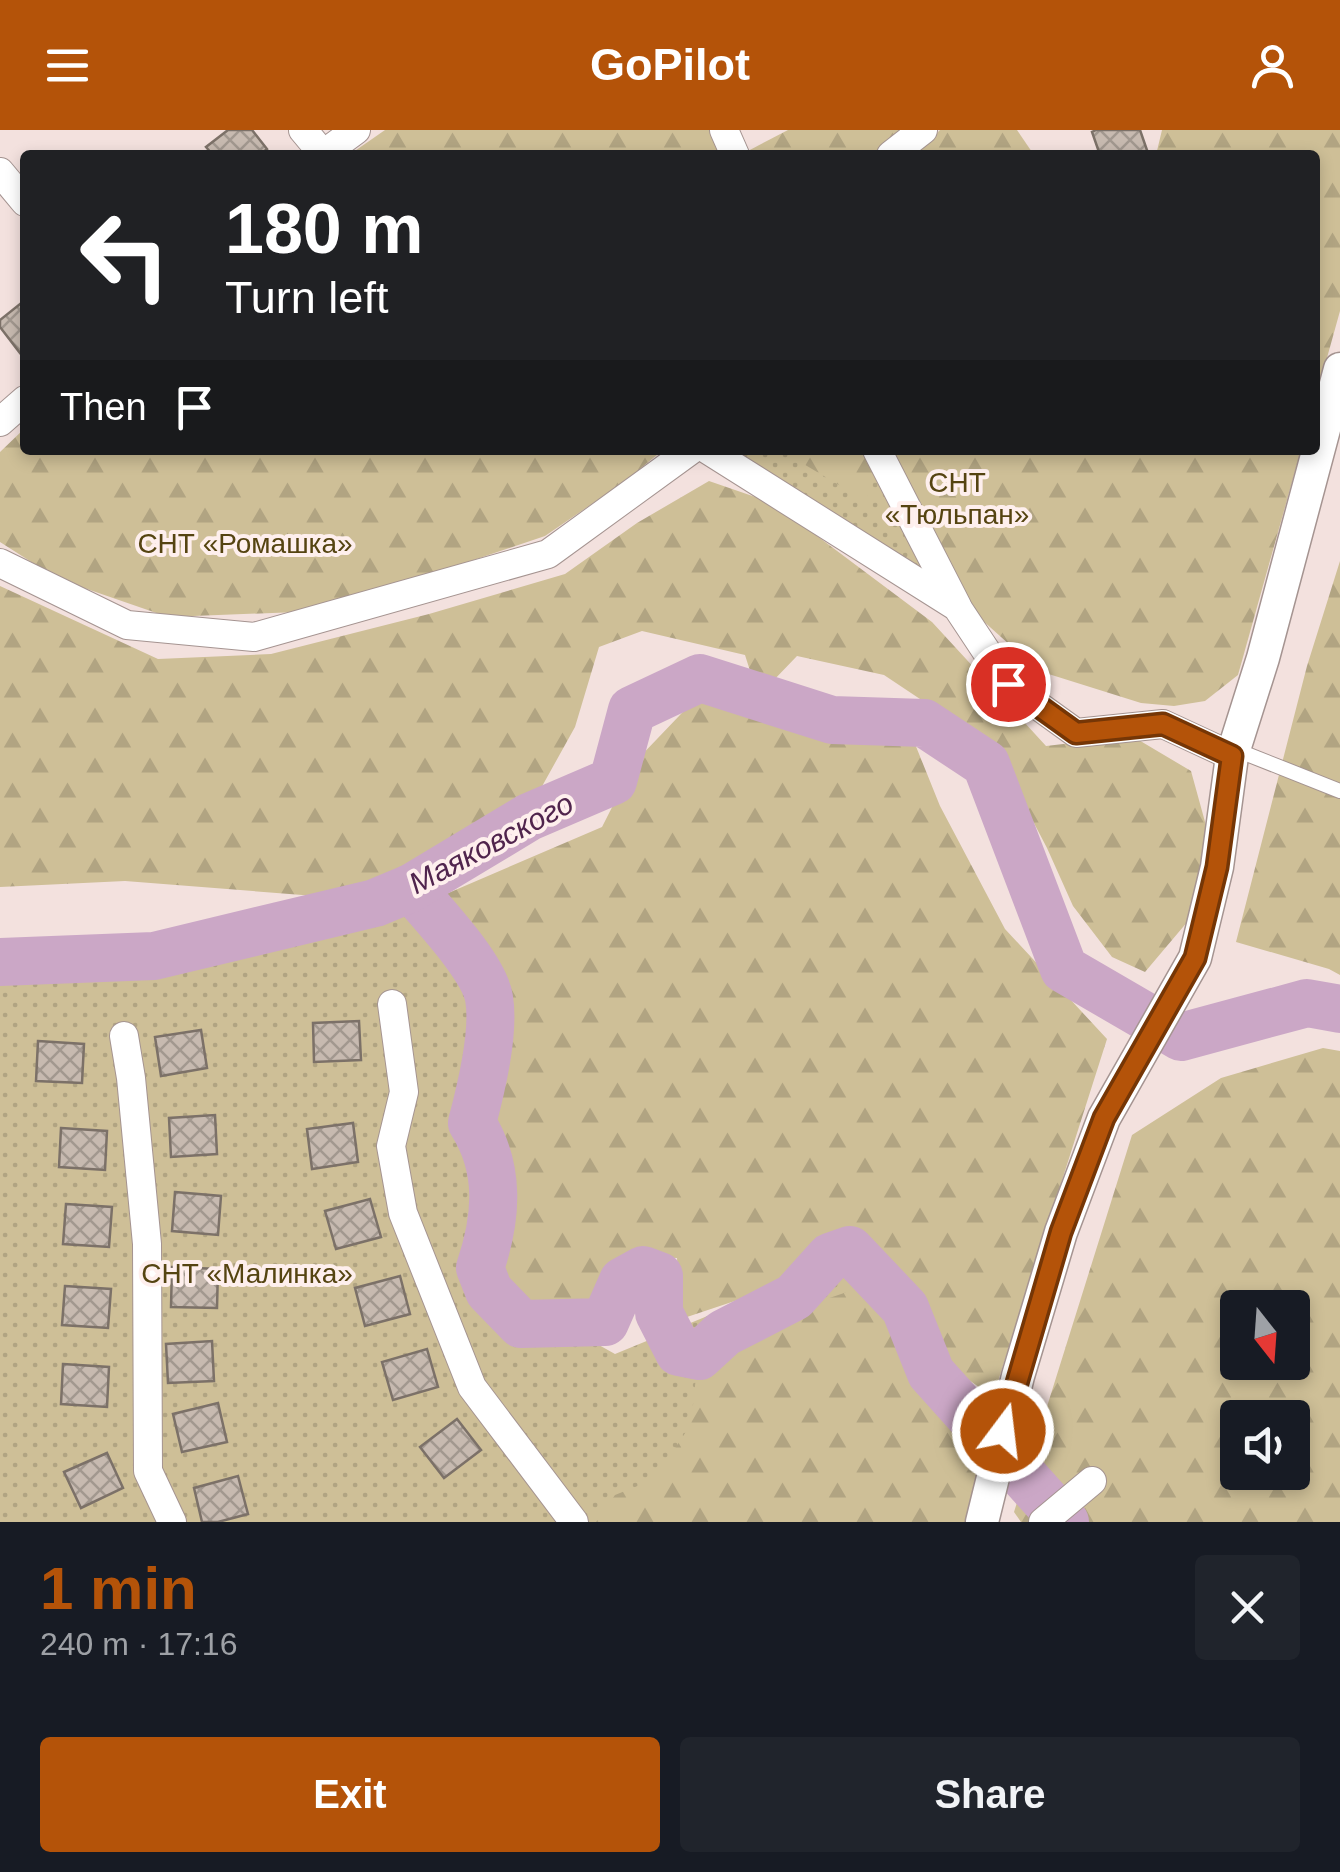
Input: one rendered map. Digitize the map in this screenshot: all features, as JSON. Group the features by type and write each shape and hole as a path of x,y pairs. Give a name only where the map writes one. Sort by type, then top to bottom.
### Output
{"street":[{"path":"303,130 318,150"},
{"path":"329,150 356,130"},
{"path":"898,150 923,130"},
{"path":"0,172 20,196"},
{"path":"1320,444 1340,369"},
{"path":"0,422 20,404"},
{"path":"0,563 127,625 254,637 548,554 684,455"},
{"path":"716,455 958,607"},
{"path":"879,455 958,607 1008,684 1076,733 1163,724 1233,753"},
{"path":"982,1522 995,1458 1061,1232 1104,1118 1195,958 1217,867 1233,753 1263,658 1317,455"},
{"path":"392,1004 404,1092 391,1146 404,1213 472,1387 574,1522"},
{"path":"124,1036 147,1244 148,1471 172,1522"},
{"path":"1043,1522 1092,1481"}],"lane":[{"path":"1233,753 1340,791"}],"green space":[{"path":"385,130 710,130 723,150 356,150"},
{"path":"788,130 908,130 886,150 750,150"},
{"path":"940,130 1017,130 1031,150 920,150"},
{"path":"1162,130 1340,130 1340,311 1320,383 1320,150 1157,150"},
{"name":"СНТ «Ромашка»","path":"20,433 20,455 657,455 545,536 322,611 168,617 58,579 0,542 0,452"},
{"name":"СНТ «Тюльпан»","path":"716,455 1034,455 957,607"},
{"path":"788,455 870,455 877,469 866,501"},
{"name":"СНТ «Тюльпан»","path":"892,455 1300,455 1238,675 1205,701 1174,706 1141,703 1039,671 981,619 944,559"},
{"path":"709,481 773,503 932,622 1046,746 1132,736 1191,771 1210,840 1194,914 1145,972 1112,957 1073,906 1013,783 935,709 884,675 797,656 771,683 752,677 745,655 642,631 599,647 575,727 535,799 413,868 315,896 125,881 0,887 0,586 158,659 271,654 565,574 637,523"},
{"path":"1340,561 1340,975 1236,942 1307,666"},
{"path":"701,693 790,728 915,744 940,806 1005,929 1107,1039 993,1397 952,1368 880,1264 837,1238 780,1286 672,1322 679,1290 677,1258 641,1257 621,1267 584,1329 504,1289 503,1206 491,1102 497,1011 481,958 446,894 602,827 635,762"},
{"name":"СНТ «Малинка»","path":"411,888 471,961 472,1123 487,1147 495,1195 491,1235 502,1291 615,1354 812,1273 830,1257 850,1250 905,1308 995,1458 982,1522 0,1522 0,957 107,958"},
{"path":"1323,1048 1340,1051 1340,1522 1021,1522 1014,1512 1132,1135 1221,1078"},
{"path":"847,1292 879,1297 982,1446 985,1471 965,1522 596,1522 615,1495 655,1479 691,1424 697,1367 756,1323"}],"building":[{"path":"228,130 252,130 267,149 209,150 206,147"},
{"path":"1140,130 1147,150 1098,150 1092,132"},
{"path":"20,304 20,353 0,327 0,320"},
{"path":"359,1021 361,1060 314,1062 313,1023"},
{"path":"201,1030 207,1068 161,1076 155,1037"},
{"path":"38,1041 84,1044 82,1083 36,1081"},
{"path":"215,1115 217,1154 171,1157 169,1118"},
{"path":"353,1123 358,1162 312,1169 307,1129"},
{"path":"61,1128 107,1131 105,1170 59,1167"},
{"path":"175,1192 221,1196 218,1235 172,1231"},
{"path":"370,1199 381,1237 336,1249 325,1211"},
{"path":"66,1204 112,1207 109,1247 63,1244"},
{"path":"172,1267 218,1269 217,1308 171,1307"},
{"path":"400,1276 410,1314 365,1326 355,1288"},
{"path":"65,1286 111,1289 108,1328 62,1325"},
{"path":"212,1341 214,1381 168,1383 166,1344"},
{"path":"427,1349 438,1387 393,1400 382,1362"},
{"path":"63,1364 109,1367 107,1407 61,1404"},
{"path":"218,1403 227,1442 182,1452 173,1414"},
{"path":"457,1419 481,1450 444,1478 420,1447"},
{"path":"107,1453 123,1488 81,1508 64,1472"},
{"path":"238,1476 248,1514 202,1522 194,1488"}],"waterway":[{"name":"Маяковского","path":"0,962 154,956 375,903 411,888 529,817 613,781 632,710 700,678 832,720 924,723 986,764 1064,969 1181,1037 1307,1003 1340,1009"},
{"path":"411,888 468,956 489,998 489,1044 472,1123 488,1158 493,1194 490,1231 480,1268 489,1291 521,1324 605,1322 623,1281 643,1270 659,1276 659,1313 679,1352 699,1356 724,1333 794,1297 830,1257 850,1250 905,1308 931,1373 1065,1522"}],"route":[{"path":"1003,1431 1061,1232 1104,1118 1195,958 1217,867 1232,756 1163,724 1076,733 1008,684"}]}
